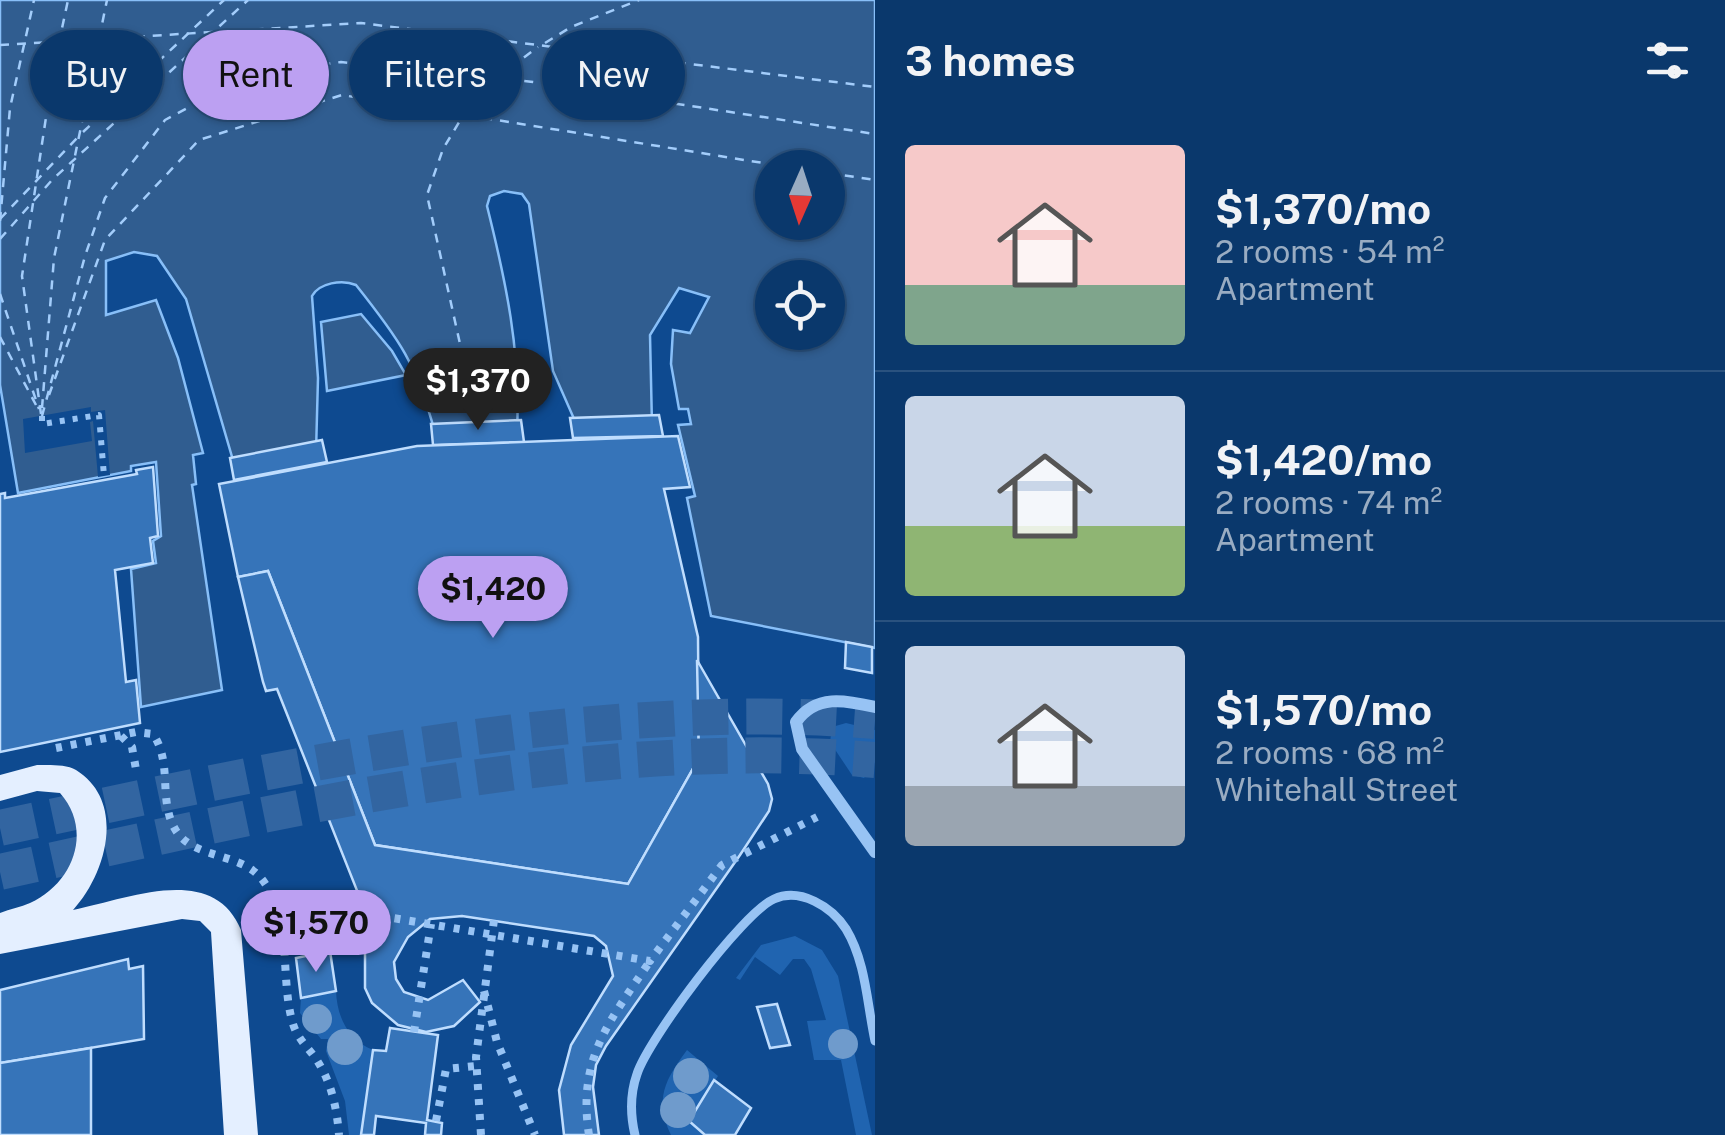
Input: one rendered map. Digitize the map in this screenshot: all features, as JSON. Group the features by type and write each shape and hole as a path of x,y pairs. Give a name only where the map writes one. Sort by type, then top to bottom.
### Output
{"main road":[{"path":"0,788 37,778 68,780 88,802 93,822 87,864 77,883 45,912 0,927"},
{"path":"0,939 160,907 209,907 226,930 241,1135"}],"street":[{"path":"875,707 819,701 808,706 796,722 802,749 875,852"}],"lane":[{"path":"635,1135 630,1098 633,1079 645,1054 751,916 774,898 806,898 821,904 847,930 875,1041"}],"path":[{"path":"42,416 42,424 99,415 104,476"},
{"path":"136,774 132,748 120,735 152,734 160,745 169,810 178,835 197,848 235,858 256,873 272,895 293,1027 329,1084 338,1135"},
{"path":"589,1135 583,1096 588,1059 650,961 722,865 817,816"},
{"path":"262,930 337,912 650,961"},
{"path":"481,1135 475,1066 494,920"},
{"path":"414,1032 430,924"},
{"path":"483,985 497,1042 535,1135"},
{"path":"436,1122 446,1068 475,1066"}],"shaded area":[{"path":"0,0 875,0 875,648 711,616 687,498 695,496 678,425 691,424 688,409 679,409 671,364 673,330 690,333 709,297 679,288 650,335 652,425 578,428 553,371 529,204 522,194 504,191 490,196 487,206 511,317 517,373 517,431 435,433 421,388 395,337 356,285 338,282 325,285 312,296 318,378 316,452 235,467 186,299 157,256 134,252 106,261 106,315 156,300 178,358 203,453 193,455 196,484 192,485 222,690 141,707 131,569 156,563 153,541 161,536 156,462 131,466 131,471 18,493 0,385"},
{"path":"361,314 406,375 327,391 321,322"},
{"path":"846,723 875,730 875,762 864,778 852,775 830,742 832,727"},
{"path":"795,936 822,950 838,976 872,1135 856,1135 841,1060 814,1060 807,1021 826,1020 811,969 804,959 793,959 780,975 755,957 740,980 736,978 761,945"},
{"path":"336,991 346,1026 357,1040 373,1050 361,1135 349,1135 345,1101 326,1051 328,1039 321,1039 300,1013 301,998"},
{"path":"687,1050 718,1076 689,1121 705,1135 671,1135 663,1111 664,1090"}],"pier":[{"path":"91,407 91,412 105,410 110,475 98,477 93,421 92,441 25,453 23,419"}],"building":[{"path":"659,415 663,436 573,438 570,418"},
{"path":"521,420 524,442 433,445 431,424"},
{"path":"678,436 690,487 664,489 698,637 699,758 628,884 375,845 268,571 238,577 219,484 417,446"},
{"path":"322,440 327,462 234,480 230,458"},
{"path":"153,467 158,536 150,538 153,563 115,570 126,682 136,680 140,723 0,752 0,494 5,493 5,498 137,474 136,470"},
{"path":"268,571 375,845 628,884 699,758 697,660 768,784 772,799 769,811 740,855 596,1065 593,1087 599,1135 564,1135 559,1090 571,1045 613,976 606,946 594,936 462,916 430,919 408,937 394,962 396,979 404,992 428,1000 463,980 480,1002 454,1026 426,1032 398,1025 372,1003 365,988 365,921 360,898 277,689 266,691 263,682 238,577"},
{"path":"846,642 872,647 872,673 845,668"},
{"path":"330,951 336,991 301,998 296,958"},
{"path":"128,959 129,969 143,966 144,1039 0,1063 0,990"},
{"path":"777,1004 790,1045 770,1048 757,1007"},
{"path":"390,1028 438,1035 427,1120 442,1123 441,1135 425,1135 426,1123 376,1116 374,1135 361,1135 373,1050 386,1051"},
{"path":"91,1048 91,1135 0,1135 0,1063"},
{"path":"714,1080 751,1108 735,1135 705,1135 689,1121"}],"ferry route":[{"path":"24,44 34,0"},
{"path":"62,30 68,0"},
{"path":"101,30 107,0"},
{"path":"192,30 224,0"},
{"path":"215,30 248,0"},
{"path":"566,30 639,0"},
{"path":"246,30 361,23 875,87"},
{"path":"163,35 183,34"},
{"path":"83,132 183,38"},
{"path":"24,44 30,43"},
{"path":"0,45 24,44"},
{"path":"0,219 10,108 24,44"},
{"path":"522,59 538,47"},
{"path":"74,160 183,60"},
{"path":"42,416 85,256 105,198 165,120 212,95 274,71 349,63"},
{"path":"522,81 875,134"},
{"path":"49,395 105,240 199,140 342,95 349,96"},
{"path":"36,181 46,120"},
{"path":"74,160 82,120"},
{"path":"460,120 443,149 427,195 478,425"},
{"path":"497,120 755,162"},
{"path":"36,181 77,138"},
{"path":"33,201 74,160"},
{"path":"42,408 54,258 74,160"},
{"path":"845,176 875,180"},
{"path":"0,219 36,181"},
{"path":"33,201 36,181"},
{"path":"0,239 33,201"},
{"path":"33,201 22,276 41,414"},
{"path":"0,294 39,409"},
{"path":"0,337 36,405"}],"tunnel":[{"path":"0,828 325,761 545,729 655,719 765,716 875,721"},
{"path":"0,872 324,803 545,769 765,755 875,760"}]}
